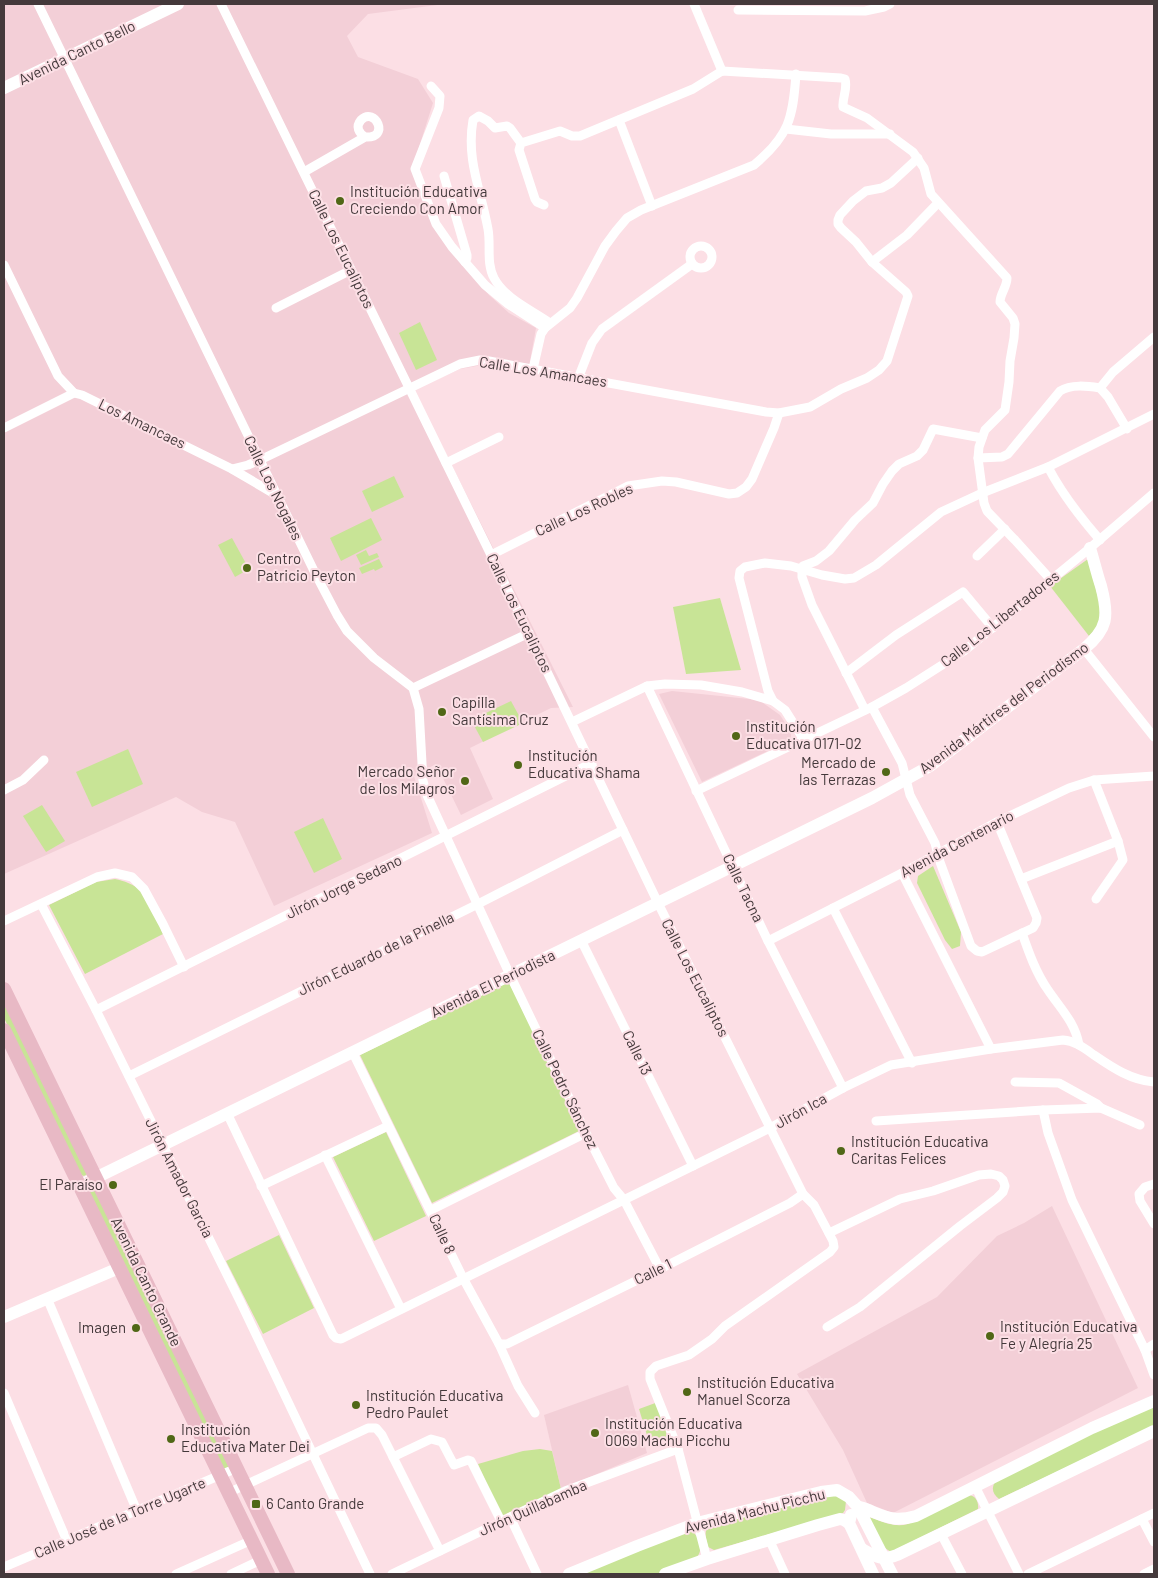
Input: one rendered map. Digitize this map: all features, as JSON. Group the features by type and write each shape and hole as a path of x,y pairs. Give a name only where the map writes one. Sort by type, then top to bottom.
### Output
{"main road":[{"name":"Avenida Canto Grande","path":"4,989 288,1574"},
{"name":"Avenida Canto Grande","path":"4,1030 268,1574"}],"street":[{"name":"Calle Los Nogales","path":"38,4 318,580 337,615 347,631 374,658 413,688"},
{"name":"Avenida Canto Bello","path":"4,88 178,4"},
{"name":"Calle Los Eucaliptos","path":"221,4 529,633 658,903 803,1194 814,1205 833,1241 834,1247 830,1252 725,1326 712,1339 689,1355 656,1366 650,1372 650,1380 678,1449"},
{"path":"694,4 722,71"},
{"path":"738,10 865,11 890,4"},
{"path":"521,143 560,131 572,136 580,136 693,89 722,71 796,74 846,79 844,108 867,118 913,152 924,168 931,194 1008,278 1000,299 1000,302 1013,318 1014,324 1007,403 1005,410 997,420 988,426 979,447 978,458 982,493 987,511 1016,540 1051,580"},
{"path":"533,368 541,334 547,325 570,308 605,246 628,218 652,206 754,164 769,152 786,129 794,105 796,74"},
{"path":"431,86 440,96 440,108 416,169 436,224 452,247 485,285 496,295 547,325"},
{"path":"521,143 507,126 495,128 480,116 473,120 471,129 471,159 488,230 490,264 494,277 500,287 512,298 547,325"},
{"path":"619,120 652,206"},
{"path":"786,129 831,134 890,134"},
{"path":"304,172 365,137"},
{"path":"521,143 519,150 535,199 544,205"},
{"path":"918,158 891,183 882,188 866,191 852,201 840,215 838,224 872,262 906,235 938,203"},
{"path":"444,176 467,258 465,262"},
{"name":"Calle Los Amancaes","path":"232,469 260,460 409,388 470,361 489,361 533,368 779,413 810,407 841,389 867,378 879,370 887,361 908,296 906,292 872,262"},
{"path":"579,376 592,343 602,329 692,264"},
{"path":"4,265 58,376 74,394 4,428"},
{"path":"276,308 351,270"},
{"path":"1100,388 1113,372 1154,337"},
{"path":"978,458 1002,457 1008,454 1060,391 1072,386 1100,388 1108,397 1127,429"},
{"name":"Los Amancaes","path":"74,394 96,401 232,469 278,496"},
{"name":"Calle Los Robles","path":"491,555 628,486 662,481 676,482 729,494 737,493 746,487 752,479 779,413"},
{"path":"773,701 765,681 739,578 740,572 745,567 765,563 791,566 838,578 854,578 876,565 941,512 982,493 1048,468 1154,414"},
{"path":"982,438 933,429 923,450 917,456 899,464 892,471 882,484 872,503 829,550 816,561 803,566 802,577 812,605 846,673 902,763 910,794 935,843 940,862 972,946 977,951 982,952 1033,928 1036,924 1036,918 998,822"},
{"path":"446,463 499,437"},
{"path":"1048,468 1095,544"},
{"name":"Calle Los Libertadores","path":"696,790 868,708 906,688 964,651 1154,493"},
{"path":"976,556 1004,530"},
{"name":"Avenida Mártires del Periodismo","path":"907,780 938,760 1084,649 1098,635 1104,627 1107,616 1095,544"},
{"path":"846,673 896,635 963,592 993,628"},
{"path":"478,904 427,796 423,781 419,709 413,688 529,633"},
{"path":"1084,649 1154,737"},
{"path":"572,722 647,686 665,684 701,685 742,692 773,701 785,710 804,740"},
{"name":"Calle Tacna","path":"647,686 768,941 843,1088"},
{"path":"4,790 23,780 44,760"},
{"name":"Jirón Jorge Sedano","path":"96,1010 184,968 592,763"},
{"name":"Avenida Centenario","path":"768,941 998,822 1070,788 1094,780 1154,776"},
{"name":"Avenida El Periodista","path":"79,1186 907,780"},
{"path":"1094,780 1118,841 1123,860 1096,899"},
{"name":"Jirón Eduardo de la Pinella","path":"129,1076 478,904 623,830"},
{"path":"1021,879 1118,841"},
{"path":"4,921 97,877 115,873 132,877 144,889 184,968"},
{"path":"902,873 991,1049"},
{"name":"Jirón Amador García","path":"41,904 96,1010 257,1336 370,1574"},
{"name":"Calle Pedro Sánchez","path":"478,904 586,1133 614,1188 624,1200 660,1269"},
{"path":"833,908 912,1063"},
{"path":"1022,933 1036,970 1048,991 1063,1009 1072,1024 1077,1034 1078,1044"},
{"name":"Calle 13","path":"581,940 693,1166"},
{"name":"Jirón Ica","path":"261,1186 333,1335 341,1339 770,1128 843,1088 891,1065 1063,1040 1078,1044 1133,1078 1154,1082"},
{"name":"Calle 8","path":"353,1053 463,1278 499,1344 518,1386 534,1413"},
{"path":"1015,1082 1059,1083 1098,1104 1101,1108 1140,1125"},
{"path":"876,1120 1101,1108"},
{"path":"1043,1110 1048,1133 1072,1200 1144,1350 1154,1375"},
{"path":"227,1113 261,1186 388,1126"},
{"path":"430,1210 586,1133"},
{"path":"326,1156 401,1309"},
{"path":"827,1327 881,1290 997,1198 1003,1192 1005,1186 999,1176 991,1174 980,1176 933,1192 900,1199 829,1233"},
{"path":"1154,1184 1144,1188 1139,1194 1140,1201 1154,1224"},
{"name":"Calle 1","path":"499,1344 507,1344 660,1269 803,1194"},
{"path":"4,1316 119,1268"},
{"path":"47,1298 137,1511"},
{"path":"1144,1350 1154,1344"},
{"path":"4,1393 67,1541"},
{"name":"Avenida Machu Picchu","path":"569,1574 697,1523 830,1491 837,1490 849,1497 858,1507 892,1519 903,1520 923,1512 1092,1428 1154,1401"},
{"path":"228,1493 368,1428 376,1428 382,1435 440,1551"},
{"path":"862,1550 884,1559 897,1555 1154,1431"},
{"path":"393,1457 431,1439 442,1442 454,1465 468,1460 471,1461 537,1574"},
{"path":"678,1449 707,1558"},
{"name":"Jirón Quillabamba","path":"392,1574 565,1491 678,1449"},
{"name":"Calle José de la Torre Ugarte","path":"4,1568 237,1468"},
{"path":"975,1486 1019,1574"},
{"path":"874,1574 849,1523 854,1511 858,1507 892,1574"},
{"path":"1028,1574 1154,1513"},
{"name":"Avenida Machu Picchu","path":"665,1574 695,1569 707,1558 840,1519 849,1523"},
{"path":"1142,1519 1154,1542"},
{"path":"941,1534 962,1574"},
{"path":"769,1539 785,1574"},
{"path":"176,1574 252,1540"},
{"path":"232,1574 261,1560"},
{"path":"1144,1574 1154,1569"}],"shaded area":[{"path":"4,4 445,4 368,14 347,36 358,57 418,79 433,103 414,163 454,254 489,295 509,313 536,328 528,372 482,365 460,369 414,390 573,707 551,708 470,748 493,799 461,815 436,764 414,776 432,833 274,906 235,822 202,812 176,797 4,874"},
{"name":"Institución Educativa 0171-02","path":"672,691 759,700 780,715 791,732 791,740 702,782 659,694"},
{"name":"Institución Educativa Fe y Alegría 25","path":"1052,1206 1138,1388 893,1513 867,1503 843,1450 797,1374 937,1297 997,1236 1024,1223"},
{"name":"Institución Educativa 0069 Machu Picchu","path":"628,1385 647,1453 561,1489 544,1415"}],"green space":[{"path":"420,322 437,360 416,370 399,333"},
{"path":"394,476 404,497 372,512 362,491"},
{"path":"371,518 382,540 341,561 330,538"},
{"path":"232,538 249,569 235,577 218,545"},
{"path":"366,550 369,556 377,553 379,557 361,565 356,555"},
{"path":"379,559 383,567 362,574 359,568"},
{"path":"1088,559 1102,612 1098,626 1089,636 1050,586"},
{"path":"720,598 741,670 686,674 673,607"},
{"path":"511,701 523,723 483,742 471,720"},
{"path":"128,749 143,784 92,807 76,772"},
{"path":"42,805 65,841 46,852 23,816"},
{"path":"323,818 342,859 314,873 294,832"},
{"path":"933,866 961,932 960,946 952,949 945,940 917,883 918,876"},
{"path":"115,879 132,885 148,899 163,934 85,974 49,905 96,882"},
{"path":"509,982 581,1130 432,1203 360,1055"},
{"path":"4,997 89,1173 84,1176 81,1175 4,1018"},
{"path":"386,1132 426,1216 374,1241 333,1157"},
{"path":"95,1189 230,1467 223,1468 89,1194 90,1191"},
{"path":"279,1235 314,1308 263,1334 226,1261"},
{"path":"658,1402 668,1440 650,1445 639,1409"},
{"path":"1149,1406 1154,1407 1154,1426 999,1499 995,1495 993,1486 996,1480"},
{"path":"540,1449 552,1451 561,1489 501,1516 478,1464 523,1451"},
{"path":"832,1494 846,1501 843,1513 714,1550 708,1547 706,1532 710,1524"},
{"path":"966,1495 976,1499 978,1509 891,1552 882,1546 869,1517 892,1525 908,1524"},
{"path":"687,1531 694,1533 698,1538 701,1548 695,1560 658,1574 577,1574"}],"place":[{"name":"Institución Educativa Creciendo Con Amor","path":"340,201"},
{"name":"Centro Patricio Peyton","path":"247,568"},
{"name":"Capilla Santísima Cruz","path":"442,712"},
{"name":"Institución Educativa 0171-02","path":"736,736"},
{"name":"Institución Educativa Shama","path":"518,765"},
{"name":"Mercado de las Terrazas","path":"886,772"},
{"name":"Mercado Señor de los Milagros","path":"465,781"},
{"name":"Institución Educativa Caritas Felices","path":"841,1151"},
{"name":"El Paraíso","path":"113,1185"},
{"name":"Imagen","path":"136,1328"},
{"name":"Institución Educativa Fe y Alegría 25","path":"990,1336"},
{"name":"Institución Educativa Manuel Scorza","path":"687,1392"},
{"name":"Institución Educativa Pedro Paulet","path":"356,1405"},
{"name":"Institución Educativa 0069 Machu Picchu","path":"595,1433"},
{"name":"Institución Educativa Mater Dei","path":"171,1439"},
{"name":"6 Canto Grande","path":"256,1504"}]}
